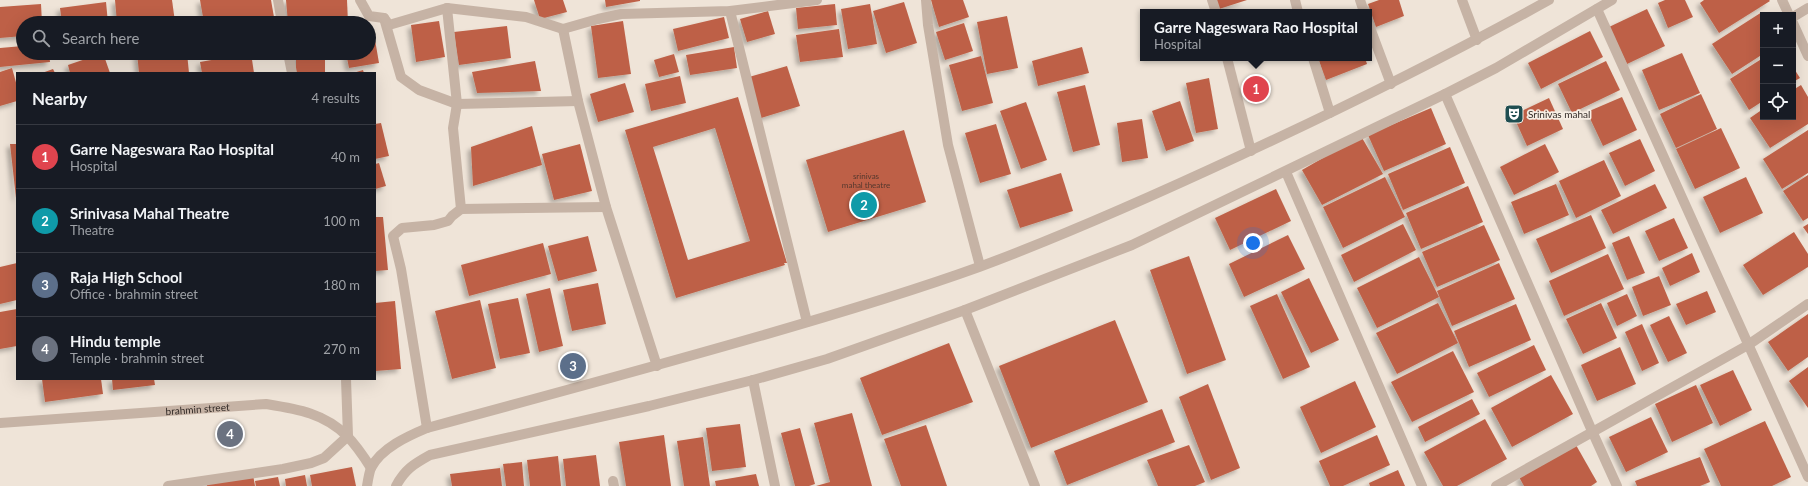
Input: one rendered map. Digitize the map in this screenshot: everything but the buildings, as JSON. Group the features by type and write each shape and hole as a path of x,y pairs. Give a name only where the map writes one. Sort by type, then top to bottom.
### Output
{"street":[{"path":"278,0 281,16"},
{"path":"360,0 369,16"},
{"path":"376,17 384,18 389,25 447,8 526,17 563,29 621,14 730,10 817,0"},
{"path":"926,0 928,25 948,145 980,266"},
{"path":"1462,0 1477,40"},
{"path":"367,486 371,468 380,456 408,436 427,428 657,366 872,303 980,266 1107,216 1391,84 1477,40 1549,0"},
{"path":"396,486 402,474 414,464 430,455 600,417 753,380 827,359 965,310 1132,246 1286,172 1339,144 1445,94 1502,64 1612,0"},
{"path":"1782,0 1788,12"},
{"path":"447,8 457,104 453,128 462,209"},
{"path":"1796,15 1808,8"},
{"path":"1597,9 1808,477"},
{"path":"730,10 807,322"},
{"path":"384,18 401,77 418,90 457,104 578,101"},
{"path":"563,29 578,101 606,207 657,366"},
{"path":"1796,30 1808,56"},
{"path":"1372,32 1391,84"},
{"path":"289,60 292,72"},
{"path":"1228,61 1251,150"},
{"path":"1314,61 1330,113"},
{"path":"1445,94 1617,486"},
{"path":"1286,172 1422,486"},
{"path":"427,428 401,269 393,236 402,228 434,225 448,221 462,209 606,207"},
{"path":"1496,486 1748,345 1808,304"},
{"path":"965,310 1035,486"},
{"path":"168,486 198,483 282,469 311,463 324,458 348,436 346,380"},
{"path":"753,380 775,486"},
{"name":"brahmin street","path":"0,423 266,404 297,409 324,418 348,436 371,468"}],"place":[{"name":"Garre Nageswara Rao Hospital","path":"1256,89"},
{"name":"Srinivas mahal","path":"1514,114"},
{"name":"Srinivasa Mahal Theatre","path":"864,205"},
{"name":"Raja High School","path":"573,366"},
{"name":"Hindu temple","path":"230,434"}]}
